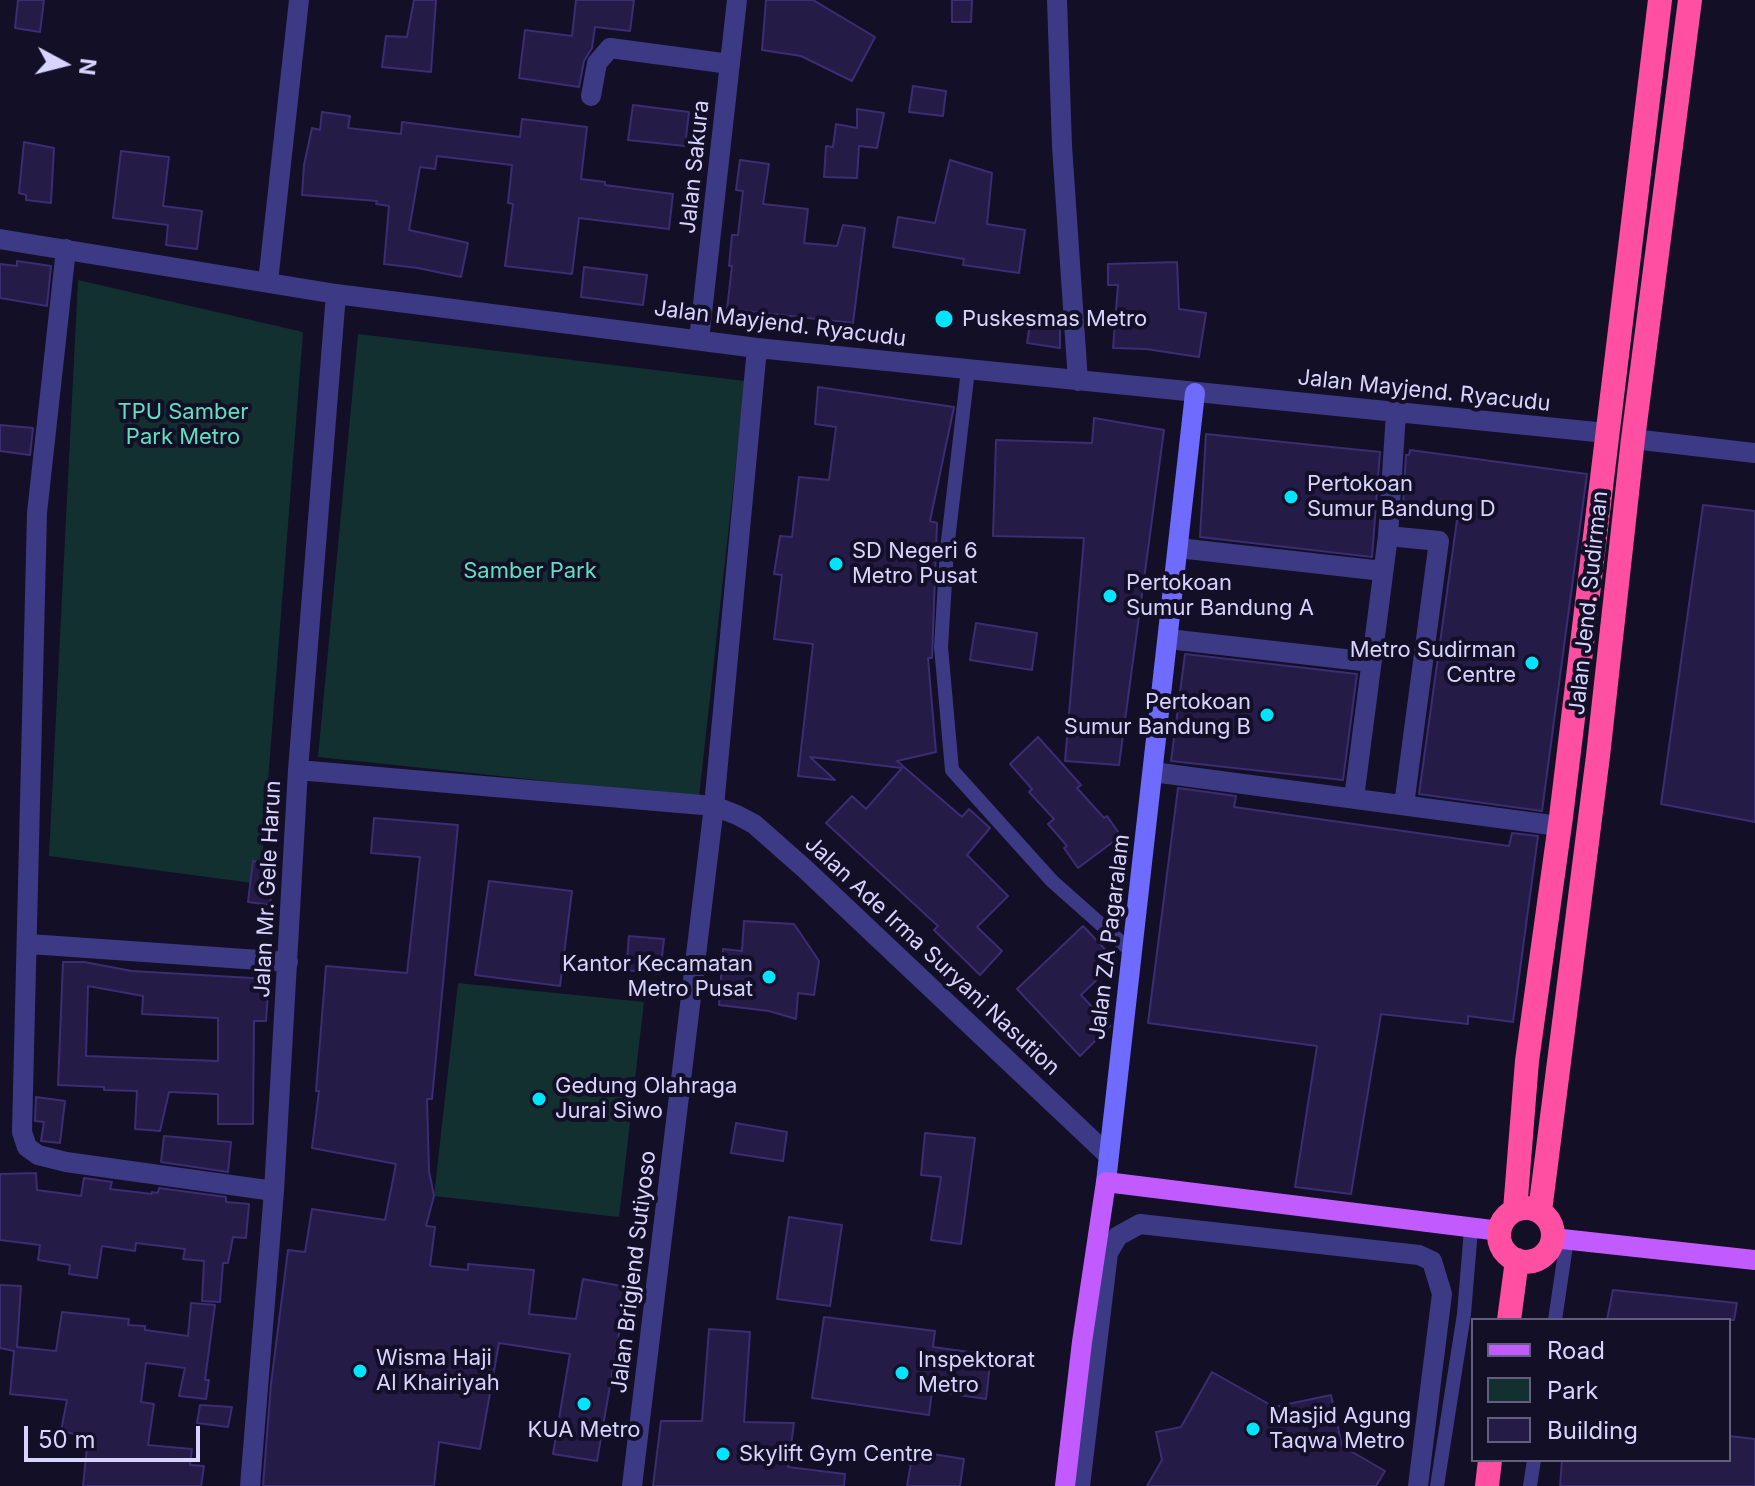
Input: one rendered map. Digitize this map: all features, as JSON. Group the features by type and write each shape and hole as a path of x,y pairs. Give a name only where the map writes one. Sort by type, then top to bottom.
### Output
{"highway":[{"name":"Jalan Jend. Sudirman","path":"1515,1210 1527,1061 1559,826 1660,0"},
{"name":"Jalan Jend. Sudirman","path":"1540,1211 1598,756 1633,439 1690,0"},
{"path":"1527,1207 1540,1211 1560,1238 1540,1258 1517,1260 1503,1248 1502,1223 1515,1210 1527,1207"},
{"path":"1509,1318 1517,1260"},
{"path":"1487,1486 1490,1462"}],"main road":[{"path":"1106,1182 1500,1231"},
{"name":"Jalan ZA Pagaralam","path":"1065,1486 1106,1182"},
{"path":"1560,1238 1755,1260"}],"street":[{"path":"268,282 299,0"},
{"name":"Jalan Sakura","path":"699,340 737,0"},
{"path":"1057,0 1062,146 1078,381"},
{"path":"591,96 597,63 610,48 730,64"},
{"name":"Jalan Mayjend. Ryacudu","path":"0,239 336,294 757,348 1606,433"},
{"path":"66,249 37,513 29,944 22,1132 27,1147 38,1155 66,1162 274,1191"},
{"name":"Jalan Mr. Gele Harun","path":"250,1486 274,1191 298,770 336,294"},
{"name":"Jalan Brigjend Sutiyoso","path":"632,1486 714,806 757,348"},
{"name":"Jalan ZA Pagaralam","path":"1106,1182 1195,393"},
{"path":"1354,798 1388,536 1396,413"},
{"path":"1633,439 1755,453"},
{"path":"1388,536 1439,541 1404,805"},
{"path":"1178,548 1383,571"},
{"path":"1168,639 1371,662"},
{"path":"298,770 714,806"},
{"path":"1153,772 1559,826"},
{"name":"Jalan Ade Irma Suryani Nasution","path":"714,806 737,815 765,833 1108,1155"},
{"path":"29,944 288,962"},
{"path":"1080,1486 1108,1253 1118,1236 1140,1224 1419,1255 1432,1261 1442,1294 1418,1486"}],"lane":[{"path":"968,370 947,549 941,647 952,770 1052,881 1132,952"},
{"path":"1437,1486 1464,1314 1471,1229"},
{"path":"1555,1318 1560,1238"},
{"path":"1530,1486 1534,1462"}],"green space":[{"name":"TPU Samber Park Metro","path":"78,280 303,332 260,884 49,856"},
{"name":"Samber Park","path":"358,334 745,381 699,797 318,757"},
{"name":"Gedung Olahraga Jurai Siwo","path":"458,983 644,1002 619,1217 434,1196"}],"building":[{"path":"18,0 44,0 40,32 15,28"},
{"path":"414,0 436,0 431,72 382,67 386,36 407,37"},
{"path":"576,0 634,0 630,31 595,27 592,48 584,61 579,87 519,78 525,30 572,36"},
{"path":"766,0 813,0 875,37 852,81 801,56 762,50"},
{"path":"952,0 972,0 971,22 952,22"},
{"path":"913,86 946,91 943,116 909,112"},
{"path":"633,105 689,112 685,146 628,140"},
{"path":"857,109 884,113 877,148 859,146 857,178 824,177 826,146 833,147 836,124 857,128"},
{"path":"322,112 350,116 348,128 401,134 402,122 520,137 522,119 587,127 581,179 673,194 669,229 579,218 572,274 505,266 513,204 508,203 512,165 437,156 435,169 420,167 409,230 468,243 461,277 384,264 389,206 376,204 377,201 302,195 304,165 312,128 320,130"},
{"path":"24,142 54,148 51,203 26,200 26,195 19,193"},
{"path":"121,151 169,157 163,206 202,211 197,249 166,245 168,225 113,218"},
{"path":"740,160 769,164 763,204 808,209 804,243 837,246 843,225 865,228 853,323 727,309 732,235 738,235 743,191 736,190"},
{"path":"950,160 992,173 987,224 1025,230 1019,273 963,265 964,259 893,247 898,217 935,223"},
{"path":"17,261 51,266 47,306 0,298 0,264 17,266"},
{"path":"1177,262 1179,309 1206,313 1199,357 1146,349 1113,348 1118,285 1108,285 1108,264"},
{"path":"584,267 647,275 643,305 581,297"},
{"path":"1032,311 1060,315 1060,348 1027,343"},
{"path":"818,387 954,407 930,521 937,523 932,658 928,658 936,752 897,761 962,817 969,809 990,828 967,855 1008,896 977,927 1002,951 980,975 934,930 938,926 826,823 852,796 866,809 902,768 810,757 835,780 798,776 813,644 774,639 782,575 774,574 780,536 792,537 799,477 829,480 836,427 815,424"},
{"name":"Pertokoan Sumur Bandung A","path":"1094,418 1164,430 1119,765 1065,761 1084,538 993,536 996,440 1092,443"},
{"path":"0,425 33,428 30,455 0,451"},
{"name":"Pertokoan Sumur Bandung D","path":"1206,434 1380,452 1372,557 1200,537"},
{"path":"1410,450 1587,474 1542,811 1419,794 1458,513 1403,506 1406,455"},
{"path":"1703,505 1755,511 1755,822 1661,804"},
{"path":"976,623 1037,633 1032,670 970,660"},
{"name":"Pertokoan Sumur Bandung B","path":"1185,654 1357,674 1343,780 1171,761"},
{"path":"1038,737 1081,785 1077,788 1104,818 1107,816 1121,836 1078,868 1064,848 1067,846 1048,824 1054,819 1029,792 1032,789 1010,764"},
{"path":"1178,788 1236,796 1234,807 1509,846 1512,833 1538,836 1513,1022 1468,1016 1468,1024 1381,1014 1351,1194 1295,1187 1317,1046 1148,1023"},
{"path":"374,818 458,825 432,1099 427,1099 429,1171 434,1196 426,1226 435,1227 430,1266 468,1270 468,1264 534,1270 529,1314 576,1319 583,1279 627,1287 597,1461 553,1454 570,1354 499,1343 480,1449 439,1442 434,1486 263,1486 271,1384 288,1250 305,1252 312,1209 385,1220 396,1164 312,1148 319,1091 316,1091 326,966 407,973 420,857 371,853"},
{"path":"253,861 275,864 270,905 248,902"},
{"path":"489,881 572,891 560,986 475,975"},
{"name":"Kantor Kecamatan Metro Pusat","path":"744,921 794,924 819,961 814,995 798,993 796,1019 769,1011 719,1005 723,949 742,951"},
{"path":"1083,926 1116,961 1081,995 1110,1026 1080,1056 1017,989"},
{"path":"629,936 664,939 660,974 626,970"},
{"path":"63,962 84,962 132,971 269,979 266,1021 254,1021 253,1124 218,1124 218,1094 169,1092 160,1131 135,1129 137,1091 58,1085","holes":["88,986 143,996 142,1014 218,1018 218,1061 86,1056"]},
{"path":"36,1097 65,1101 60,1143 41,1141 44,1122 35,1121"},
{"path":"736,1123 787,1132 783,1161 731,1153"},
{"path":"925,1133 975,1138 961,1244 931,1240 941,1177 921,1175"},
{"path":"164,1136 231,1142 228,1172 161,1162"},
{"path":"36,1173 37,1190 81,1196 84,1178 112,1182 110,1189 152,1194 158,1193 159,1188 226,1197 226,1202 249,1204 246,1238 233,1237 228,1263 223,1263 220,1302 202,1301 204,1261 183,1259 185,1249 136,1243 135,1251 102,1246 97,1278 69,1274 70,1265 38,1260 40,1245 0,1240 0,1174"},
{"path":"789,1217 842,1225 830,1306 777,1299"},
{"path":"0,1285 21,1286 17,1347 56,1351 62,1312 129,1319 128,1325 145,1326 145,1330 188,1336 191,1303 215,1305 205,1380 209,1380 206,1399 179,1396 185,1368 146,1363 141,1402 154,1404 148,1445 192,1449 190,1465 204,1466 201,1486 83,1486 88,1437 61,1431 67,1400 10,1394 14,1351 0,1348"},
{"path":"1613,1290 1737,1303 1734,1320 1607,1318"},
{"name":"Inspektorat Metro","path":"824,1317 935,1331 933,1347 991,1355 986,1399 932,1391 929,1415 812,1398"},
{"name":"Skylift Gym Centre","path":"709,1329 750,1332 744,1422 794,1423 788,1467 845,1474 844,1486 653,1486 661,1421 702,1421"},
{"name":"Masjid Agung Taqwa Metro","path":"1212,1372 1274,1407 1331,1395 1342,1446 1385,1471 1376,1486 1147,1486 1162,1460 1156,1432 1181,1427"},
{"path":"200,1405 232,1407 228,1427 197,1423"},
{"path":"1731,1436 1755,1439 1755,1486 1560,1486 1562,1462 1731,1462"},
{"path":"913,1451 964,1459 960,1486 907,1486"}],"place":[{"name":"Puskesmas Metro","path":"944,319"},
{"name":"Pertokoan Sumur Bandung D","path":"1291,497"},
{"name":"SD Negeri 6 Metro Pusat","path":"836,564"},
{"name":"Pertokoan Sumur Bandung A","path":"1110,596"},
{"name":"Metro Sudirman Centre","path":"1532,663"},
{"name":"Pertokoan Sumur Bandung B","path":"1267,715"},
{"name":"Kantor Kecamatan Metro Pusat","path":"769,977"},
{"name":"Gedung Olahraga Jurai Siwo","path":"539,1099"},
{"name":"Wisma Haji Al Khairiyah","path":"360,1371"},
{"name":"Inspektorat Metro","path":"902,1373"},
{"name":"KUA Metro","path":"584,1404"},
{"name":"Masjid Agung Taqwa Metro","path":"1253,1429"},
{"name":"Skylift Gym Centre","path":"723,1454"}]}
